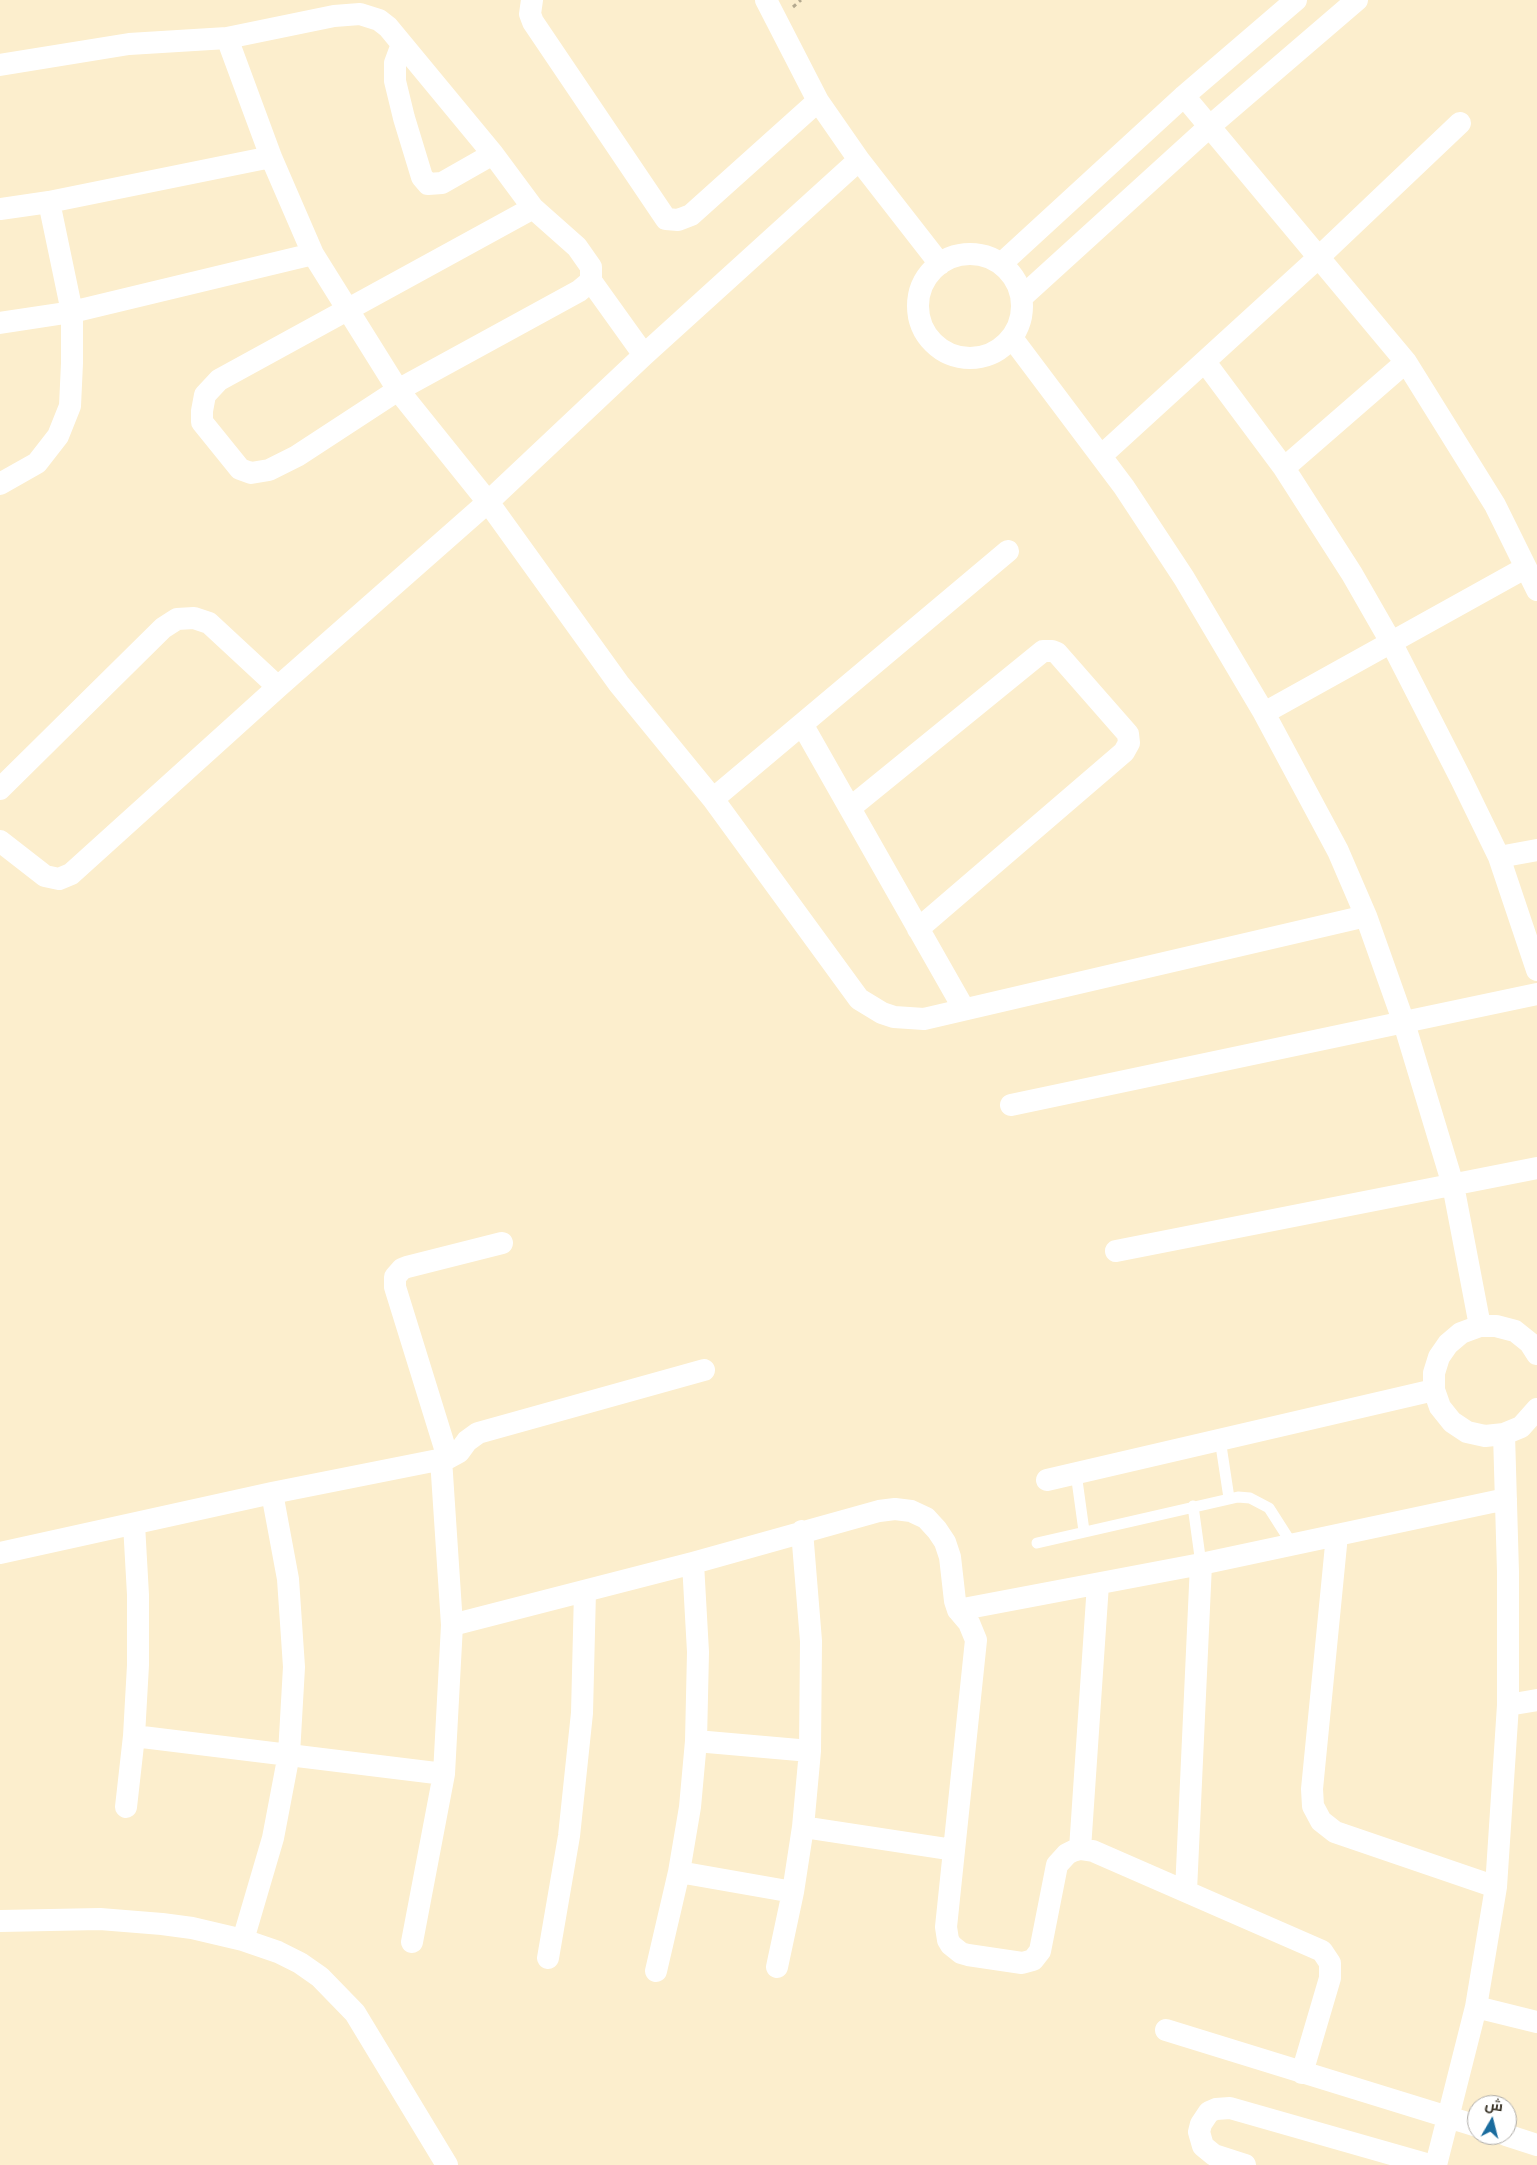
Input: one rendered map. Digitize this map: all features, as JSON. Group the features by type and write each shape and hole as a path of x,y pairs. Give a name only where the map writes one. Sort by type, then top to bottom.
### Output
{"street":[{"path":"532,0 530,14 533,22 666,219 678,220 691,215 818,102"},
{"path":"766,0 818,102 859,160 940,264"},
{"path":"1001,264 1184,96 1296,0"},
{"path":"1022,297 1209,127 1357,0"},
{"path":"0,65 129,44 227,38 334,16 360,14 379,20 388,27 493,154 532,208 577,247 591,267 591,281 644,355"},
{"path":"227,38 271,157 313,254 398,390 488,502 618,684 713,798 858,998 882,1012 909,1019 924,1018 1366,916"},
{"path":"402,44 395,62 395,81 406,127 422,176 428,184 442,184 493,154"},
{"path":"1184,96 1406,362 1495,505 1537,590"},
{"path":"1101,456 1319,257 1460,123"},
{"path":"0,210 49,202 271,157"},
{"path":"0,841 45,876 52,878 65,877 488,502 644,355 859,160"},
{"path":"0,484 37,463 58,436 70,406 72,312 49,202"},
{"path":"532,208 219,380 205,395 202,422 240,469 251,473 261,472 297,456 398,390 579,290 591,281"},
{"path":"0,323 72,312 313,254"},
{"path":"970,254 986,256 1001,264 1011,273 1018,284 1022,297 1022,312 1019,325 1012,338 999,350 982,356 965,357 948,352 933,342 923,328 918,310 920,293 927,276 940,264 954,256 970,254"},
{"path":"1012,338 1124,487 1184,578 1264,713 1338,851 1366,916 1404,1024 1453,1184 1480,1326"},
{"path":"1205,362 1284,468 1352,574 1391,642 1500,857 1537,970"},
{"path":"1284,468 1406,362"},
{"path":"713,798 1008,551"},
{"path":"1264,713 1525,568"},
{"path":"0,789 163,628 177,619 194,618 209,623 278,687"},
{"path":"850,808 1044,651 1056,653 1128,734 1129,743 1124,752 918,930"},
{"path":"802,724 964,1010"},
{"path":"1500,857 1537,850"},
{"path":"1011,1105 1404,1024 1537,994"},
{"path":"1116,1252 1537,1168"},
{"path":"412,1942 444,1774 452,1625 444,1459 395,1287 395,1277 402,1269 407,1267 502,1243"},
{"path":"1537,1354 1530,1343 1515,1332 1496,1326 1480,1326 1461,1333 1448,1344 1439,1357 1434,1373 1434,1390 1440,1407 1452,1422 1467,1432 1485,1436 1504,1434 1521,1427 1537,1409"},
{"path":"0,1553 272,1493 444,1459 459,1452 467,1441 478,1433 704,1370"},
{"path":"1047,1480 1434,1390"},
{"path":"1436,2165 1476,2008 1496,1887 1508,1705 1504,1434"},
{"path":"243,1940 273,1838 288,1754 294,1667 288,1579 272,1493"},
{"path":"958,1610 1201,1564 1506,1499"},
{"path":"452,1625 693,1563 879,1511 895,1509 911,1511 926,1518 945,1542 950,1557 958,1610 973,1631 976,1649 946,1927 946,1933 951,1945 961,1953 1022,1963 1033,1960 1040,1951 1057,1864 1067,1854 1080,1850 1094,1851 1316,1947 1327,1957 1330,1963 1330,1978 1302,2073"},
{"path":"126,1807 134,1736 138,1665 138,1595 134,1524"},
{"path":"777,1967 793,1892 803,1827 810,1751 811,1641 802,1531"},
{"path":"1337,1535 1311,1798 1316,1814 1335,1832 1496,1887"},
{"path":"656,1971 679,1872 690,1807 696,1741 698,1652 693,1563"},
{"path":"1186,1891 1201,1564"},
{"path":"1080,1850 1098,1584"},
{"path":"548,1958 570,1836 582,1713 585,1591"},
{"path":"1508,1705 1537,1700"},
{"path":"134,1736 444,1774"},
{"path":"696,1741 810,1751"},
{"path":"803,1827 954,1850"},
{"path":"679,1872 793,1892"},
{"path":"0,1921 131,1920 192,1928 243,1940 278,1952 300,1963 339,1994 355,2013 447,2165"},
{"path":"1476,2008 1537,2022"},
{"path":"1166,2030 1467,2123"},
{"path":"1245,2165 1214,2156 1203,2146 1199,2132 1201,2124 1209,2112 1216,2109 1230,2108 1430,2165"},
{"path":"1517,2139 1537,2145"}],"lane":[{"path":"1220,1439 1229,1498"},
{"path":"1076,1473 1084,1531"},
{"path":"1037,1542 1229,1498 1250,1498 1269,1508 1292,1544"},
{"path":"1193,1506 1201,1564"}]}
